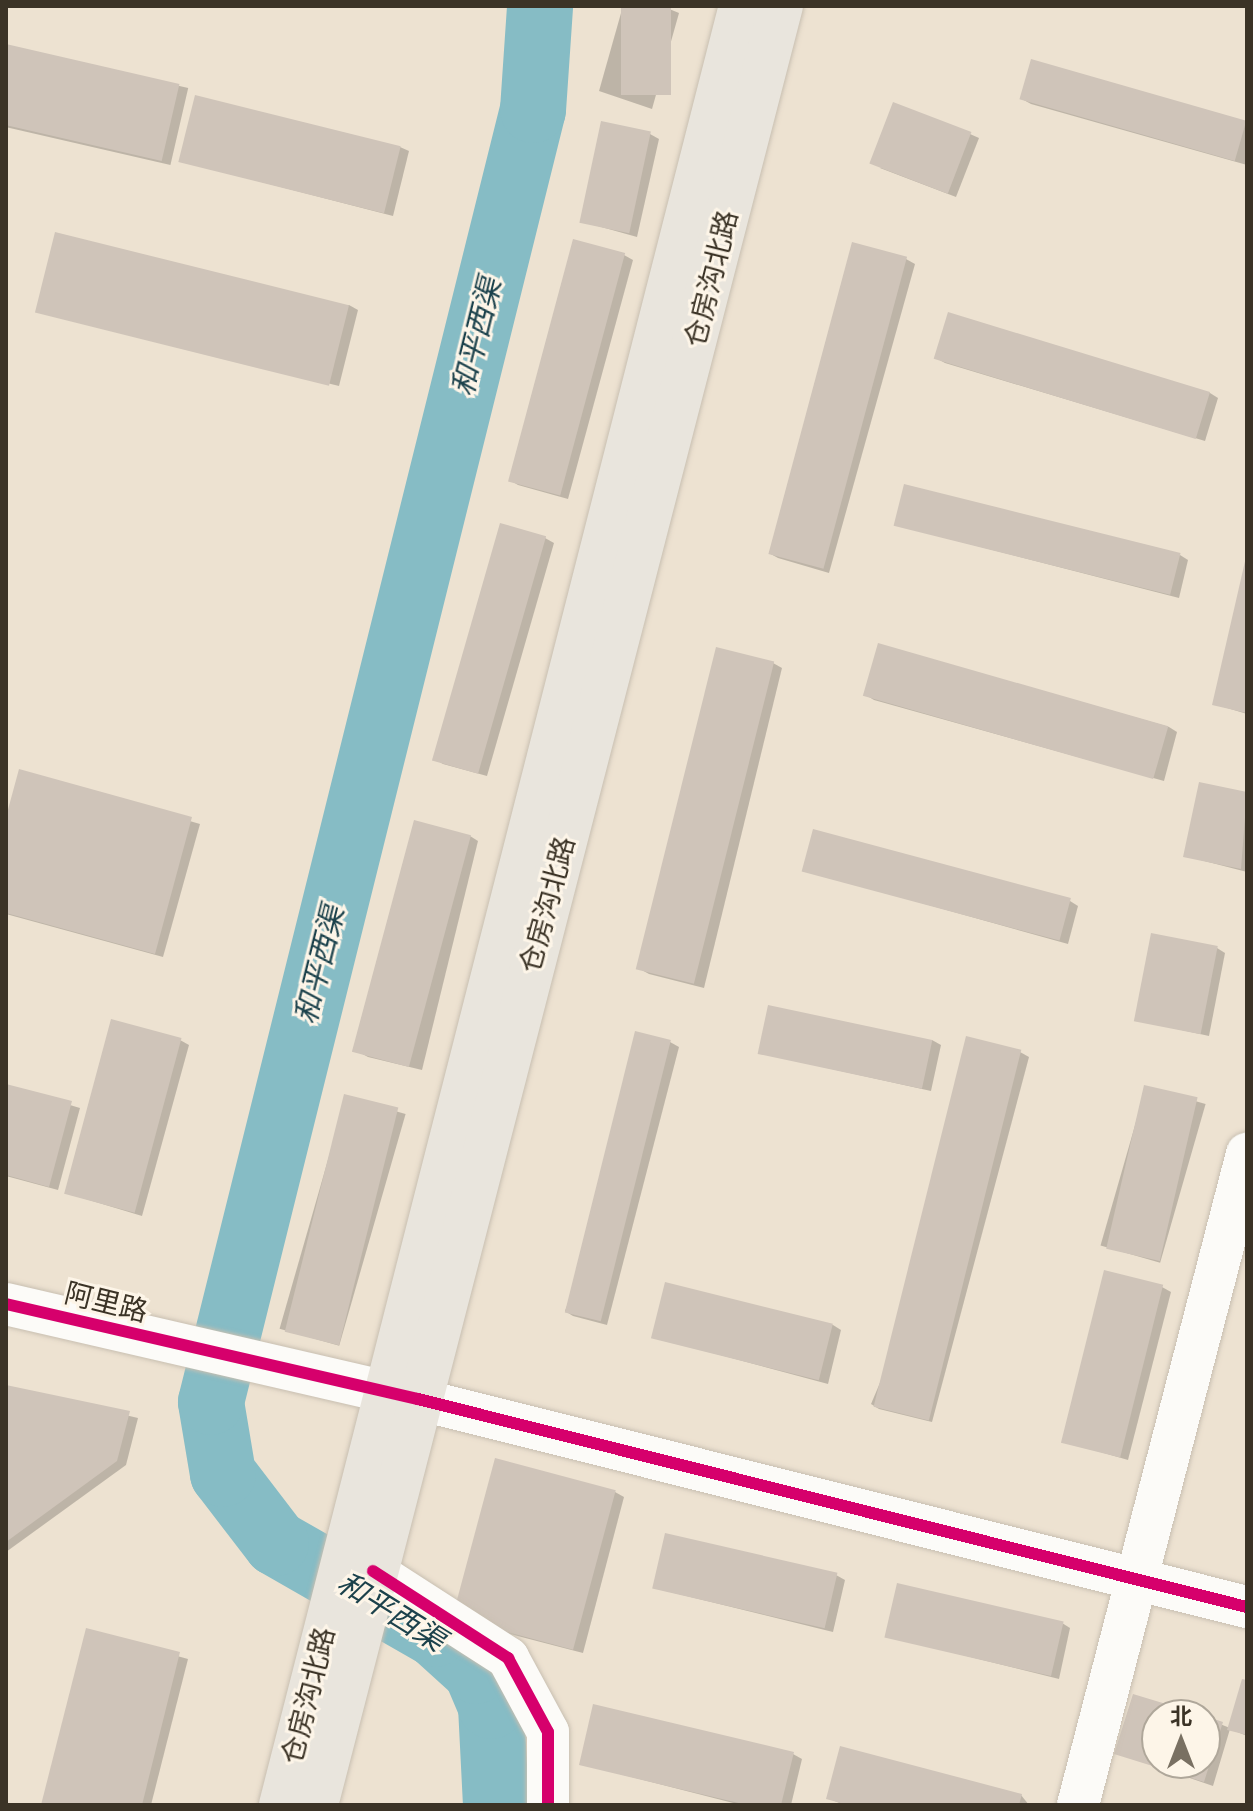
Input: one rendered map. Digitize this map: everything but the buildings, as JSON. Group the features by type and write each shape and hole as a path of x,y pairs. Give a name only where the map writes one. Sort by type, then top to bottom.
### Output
{"main road":[{"name":"仓房沟北路","path":"281,1805 363,1567 741,6"},
{"name":"仓房沟北路","path":"402,1396 781,6"},
{"name":"仓房沟北路","path":"316,1805 347,1610"}],"street":[{"path":"1078,1805 1140,1581 1247,1154"},
{"name":"阿里路","path":"6,1304 402,1396 1247,1607"},
{"path":"363,1567 508,1658 548,1732 548,1805"}],"waterway":[{"name":"和平西渠","path":"496,1805 491,1706 476,1671 435,1634 276,1543 223,1474 211,1402 533,110 540,6"}],"cycle path":[{"path":"6,1304 418,1399 1247,1607"},
{"path":"373,1571 508,1658 548,1732 548,1805"}]}
